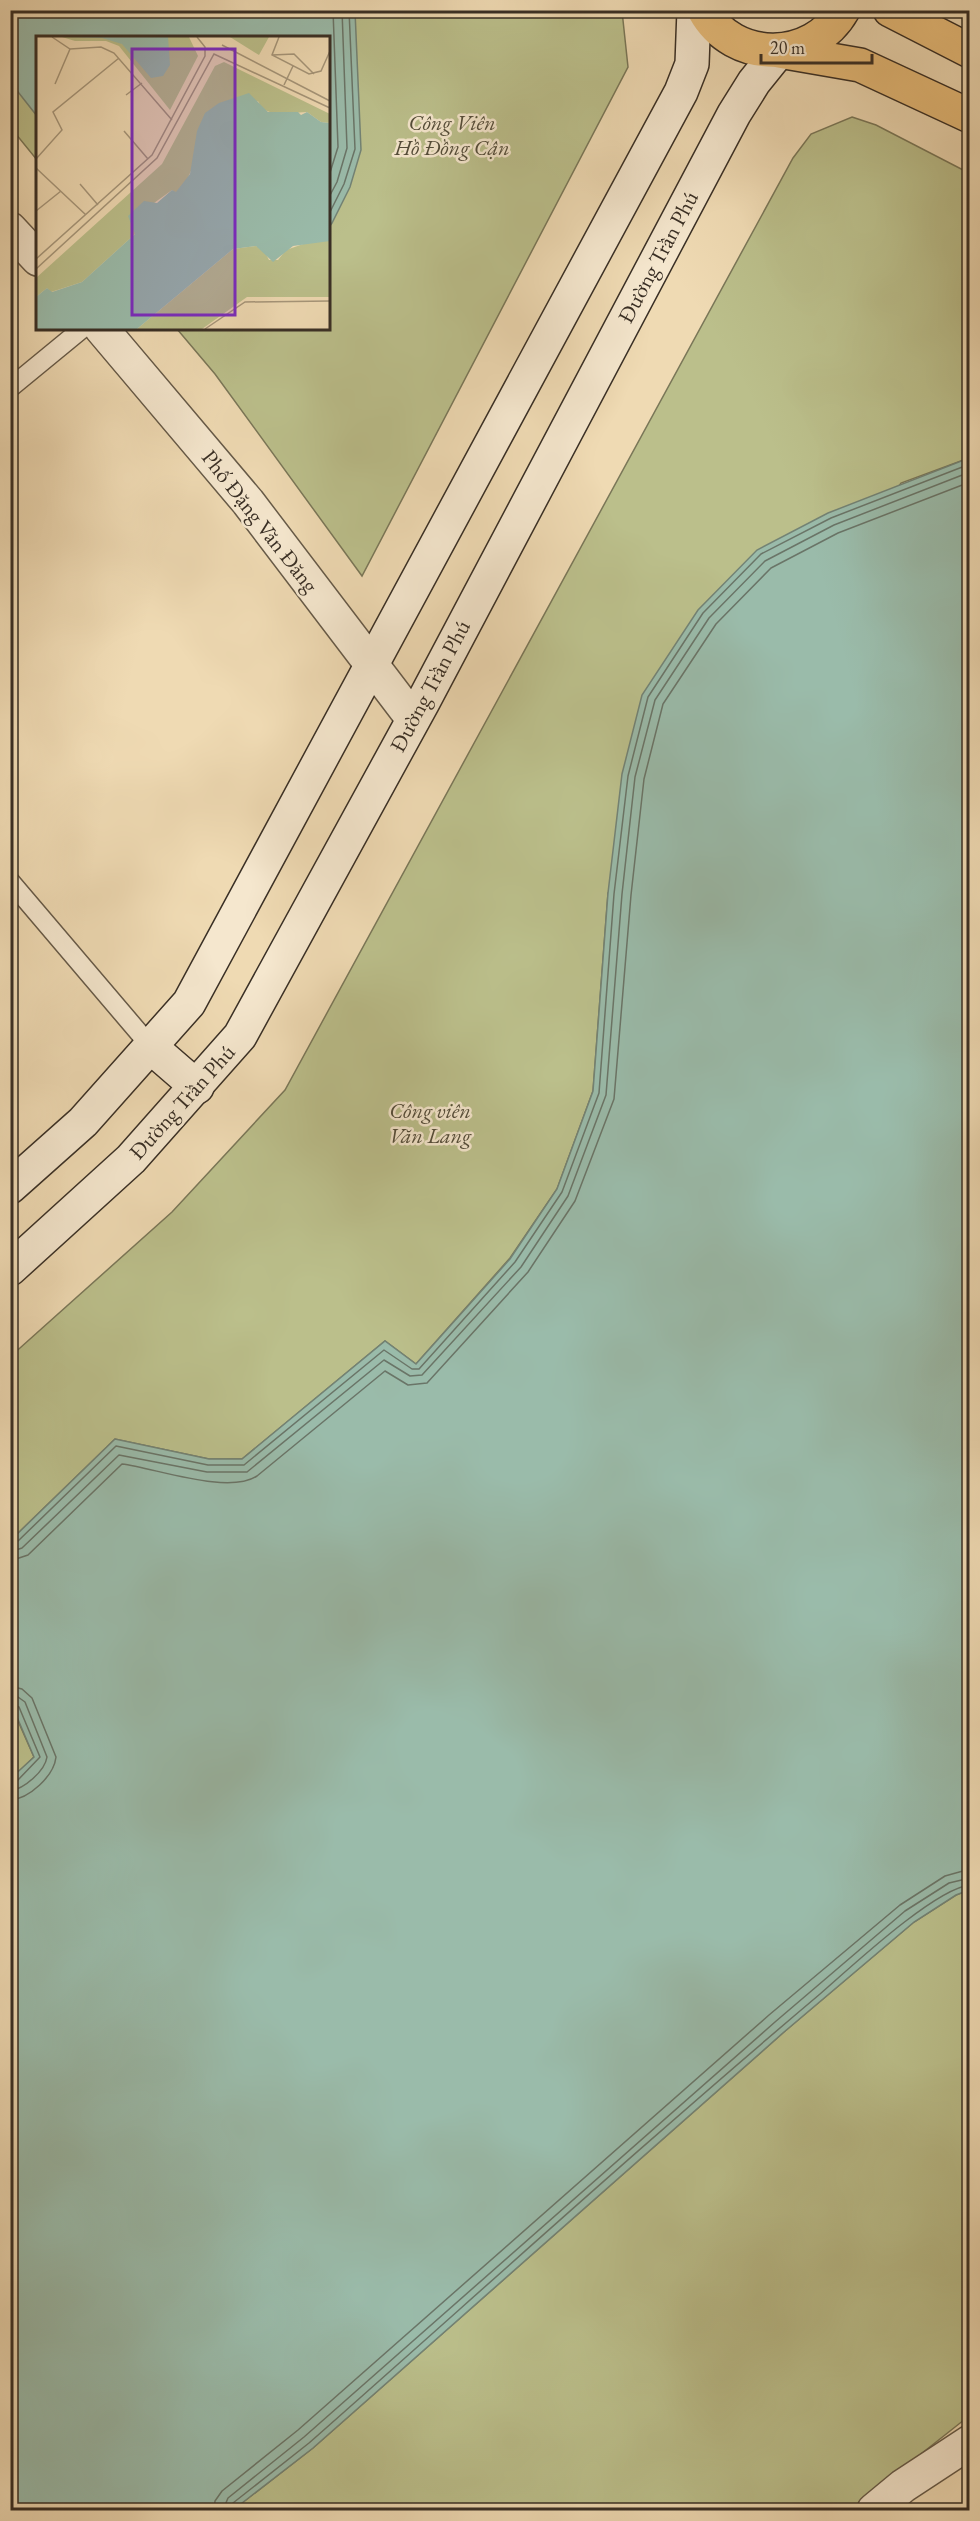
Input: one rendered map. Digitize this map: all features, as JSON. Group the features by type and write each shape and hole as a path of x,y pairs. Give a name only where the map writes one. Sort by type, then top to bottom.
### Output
{"main road":[{"path":"10,1187 83,1122 152,1048 189,1003 684,84 692,64 694,10"},
{"path":"704,10 715,26 733,40 755,49 860,65 969,116"},
{"path":"779,51 799,47 818,38 826,32 843,10"},
{"path":"890,10 969,51"},
{"name":"Đường Trần Phú","path":"10,1269 132,1159 240,1036 413,719 734,114 754,82 779,51"},
{"path":"10,229 36,257"},
{"name":"Phố Đặng Văn Đăng","path":"102,330 248,502 413,719"},
{"path":"152,1048 197,1087"},
{"path":"874,2511 903,2486 969,2442"}],"lane":[{"path":"10,388 81,330"},
{"path":"10,881 152,1048"}],"green space":[{"name":"Công Viên Hồ Đồng Cận","path":"10,11 622,11 628,67 362,576 215,374 178,330 330,330 330,36 36,36 36,159 11,128"},
{"name":"Công viên Văn Lang","path":"852,117 876,125 969,173 969,458 901,483 608,893 593,1091 557,1189 510,1258 416,1364 385,1341 242,1459 209,1459 115,1439 11,1540 11,1356 172,1212 285,1090 793,158 811,134"},
{"path":"10,1703 34,1757 11,1779 10,1779"},
{"path":"969,1890 969,2416 850,2510 233,2510 313,2448 784,2032 914,1922 956,1895"}],"water":[{"path":"10,11 355,11 361,150 350,187 330,226 330,36 36,36 36,115 11,83"},
{"path":"969,458 969,1890 956,1895 914,1922 784,2032 313,2448 233,2510 11,2510 10,1779 34,1757 11,1703 11,1540 115,1439 209,1459 242,1459 385,1341 416,1364 510,1259 557,1189 593,1091 608,893 622,774 642,695 698,610 757,550 828,513"}]}
